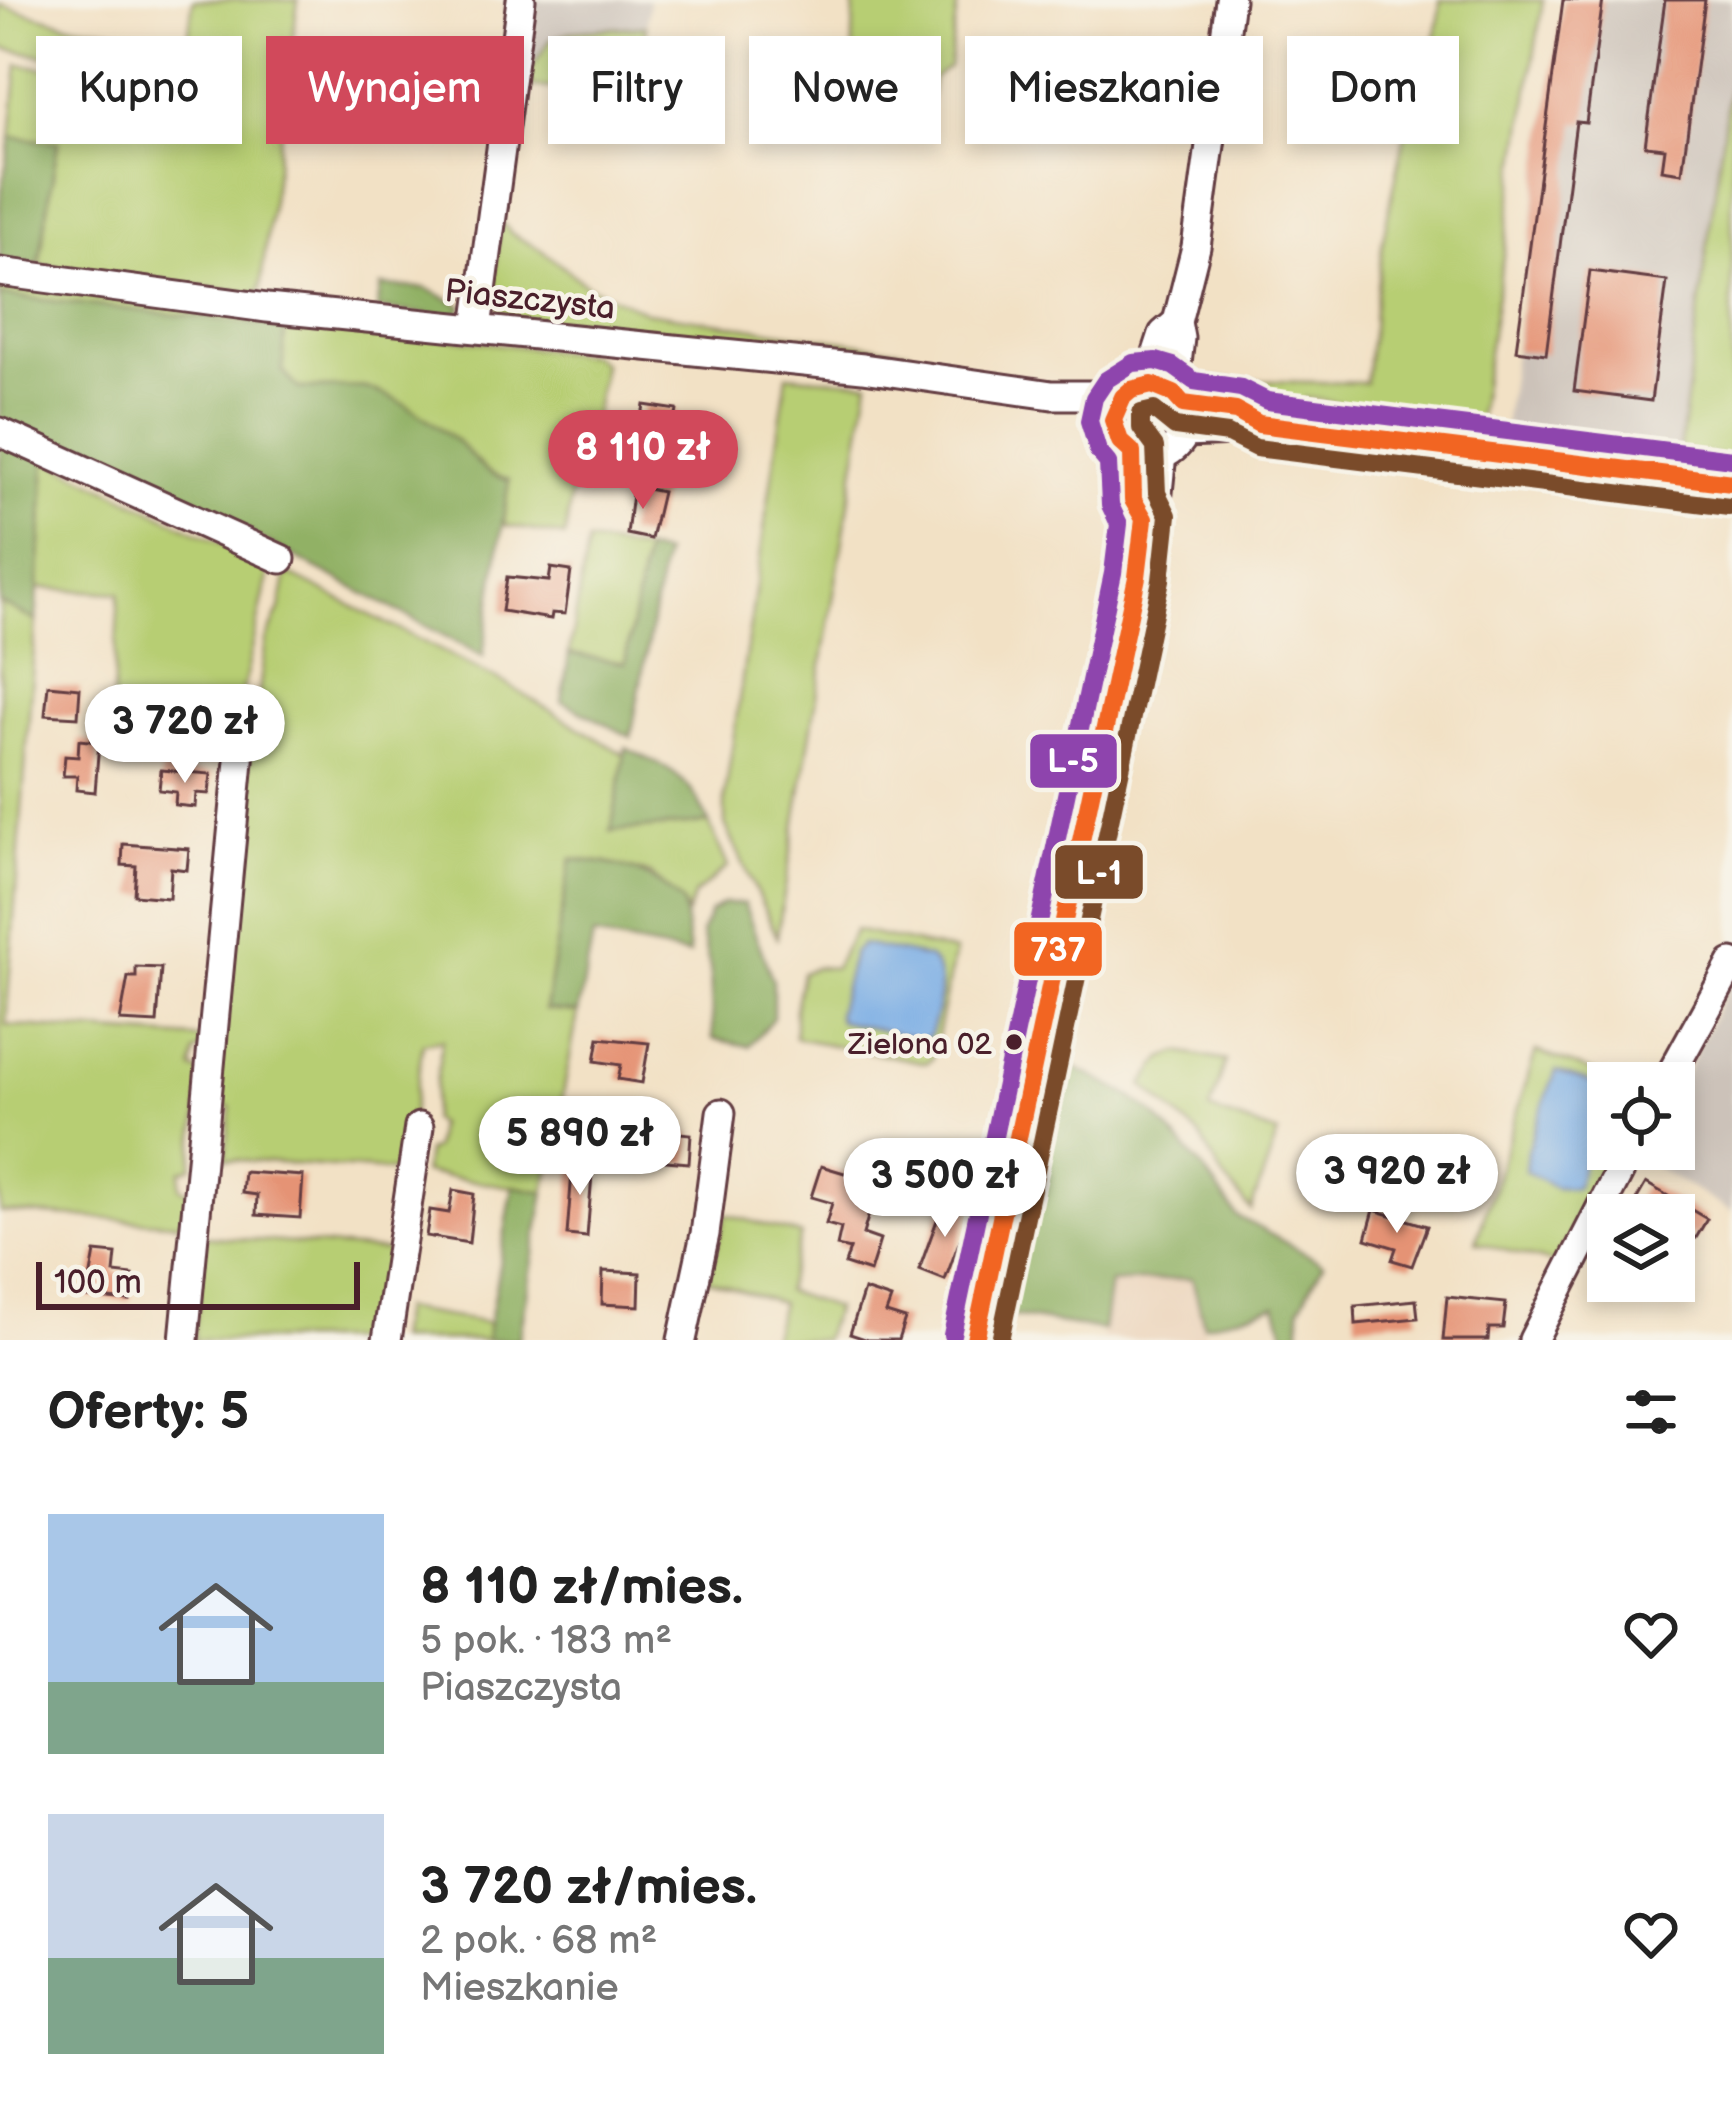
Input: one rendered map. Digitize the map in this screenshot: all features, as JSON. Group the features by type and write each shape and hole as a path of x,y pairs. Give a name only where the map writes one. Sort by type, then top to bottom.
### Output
{"street":[{"path":"477,328 521,0"},
{"path":"1184,434 1174,448 1149,456 1132,452 1120,441 1180,338 1177,322 1196,247 1230,0"},
{"name":"Piaszczysta","path":"0,272 267,308 884,371 1052,395 1148,399 1236,412 1258,424"},
{"path":"1148,399 1184,434 1236,431 1258,424 1732,483"},
{"path":"0,432 281,559"},
{"path":"1132,452 1133,500 1144,519"},
{"path":"975,1340 1128,622 1144,519 1157,502 1162,454"},
{"path":"184,1340 242,729"},
{"path":"1678,1062 1732,963"},
{"path":"682,1340 705,1234 721,1113"},
{"path":"388,1340 419,1127"},
{"path":"1533,1340 1619,1170"}],"shaded area":[{"path":"504,0 649,0 646,26 548,36 548,45 524,79 524,36 505,36"},
{"path":"1563,0 1732,0 1732,67 1679,451 1568,436 1566,430 1547,428 1542,433 1504,427"},
{"path":"1732,978 1732,1212 1660,1170 1695,1170 1695,1062 1691,1062"},
{"path":"1193,1278 1207,1340 1102,1340 1109,1283"}],"green space":[{"path":"193,0 298,0 293,36 266,36 266,144 279,144 260,290 253,294 39,265 58,144 242,144 242,36 188,36"},
{"path":"854,0 958,0 949,67 941,72 941,36 853,36"},
{"path":"1440,0 1543,0 1477,423 1221,391 1211,380 1365,383 1383,239 1403,144 1459,144 1459,36 1435,36"},
{"path":"0,5 68,24 160,36 36,36 36,54 0,46"},
{"path":"646,26 645,36 560,36"},
{"path":"548,43 548,87 524,86 524,79"},
{"path":"18,64 36,67 36,140 11,137"},
{"path":"1732,67 1732,458 1679,451"},
{"path":"11,137 58,144 39,265 0,260 0,201"},
{"path":"500,220 512,234 585,284 647,312 910,351 909,362 531,325 498,309 493,293"},
{"path":"0,285 591,355 603,364 583,483 571,495 565,537 504,525 508,480 489,476 479,464 362,387 298,388 283,372 284,327 0,295"},
{"path":"381,286 425,288 463,306 456,317 377,309"},
{"path":"0,295 285,327 283,372 298,388 365,388 436,425 485,470 509,480 483,656 234,525 0,424"},
{"path":"787,375 869,382 777,937 725,824 725,795"},
{"path":"0,437 46,459 36,621 0,603"},
{"path":"46,459 270,567 236,722 112,713 119,593 38,588"},
{"path":"588,542 645,551 625,664 569,654"},
{"path":"645,551 664,554 631,737 562,701 569,654 625,663"},
{"path":"287,573 501,681 625,755 612,831 709,823 728,867 695,894 687,914 682,903 650,874 572,859 545,1009 578,1013 545,1192 423,1173 426,1152 434,1148 437,1124 431,1119 442,1040 423,1043 403,1172 225,1159 231,1107 212,1105 239,838 266,641 280,609"},
{"path":"0,603 36,621 6,1025 205,1039 204,1048 195,1052 192,1069 202,1074 192,1167 181,1171 180,1187 190,1193 186,1224 0,1212"},
{"path":"626,748 686,784 709,823 611,831"},
{"path":"571,859 632,870 670,891 683,903 689,955 593,936 578,1013 545,1010"},
{"path":"723,904 744,904 773,981 773,1018 749,1046 713,1039 710,968 701,933 710,912"},
{"path":"855,930 955,952 932,1059 927,1063 795,1038 802,973 816,967 834,968"},
{"path":"1536,1051 1587,1070 1587,1170 1606,1170 1593,1194 1587,1194 1587,1205 1555,1264 1476,1242"},
{"path":"1179,1052 1226,1061 1210,1110 1278,1134 1251,1210 1223,1177 1200,1136 1143,1085 1163,1058"},
{"path":"1057,1058 1153,1113 1202,1167 1237,1216 1323,1263 1300,1307 1300,1340 1287,1340 1276,1305 1204,1325 1192,1278 1110,1283 1103,1330 1000,1314"},
{"path":"513,1186 545,1192 519,1340 486,1340"},
{"path":"726,1214 801,1235 785,1291 835,1308 823,1340 771,1340 781,1303 707,1279"},
{"path":"205,1236 391,1251 377,1340 194,1340"},
{"path":"401,1309 489,1323 486,1340 396,1340"}],"water":[{"path":"862,944 928,958 935,965 940,995 929,1037 839,1021 853,953"},
{"path":"1556,1071 1587,1081 1587,1156 1575,1188 1555,1187 1525,1171 1527,1150"}],"building":[{"path":"1563,0 1603,0 1586,123 1576,122 1546,354 1516,350"},
{"path":"1665,0 1705,0 1682,173 1662,170 1665,148 1645,146"},
{"path":"1590,271 1667,281 1651,401 1574,391"},
{"path":"644,405 677,410 670,449 637,443"},
{"path":"633,486 662,492 651,539 627,534"},
{"path":"551,568 571,571 565,614 552,613 551,619 502,611 507,577 549,581"},
{"path":"48,685 80,688 78,717 45,715"},
{"path":"79,740 99,742 95,792 76,790 77,776 63,776 65,756 78,757"},
{"path":"161,770 211,774 209,794 196,793 195,807 175,805 176,792 159,790"},
{"path":"123,844 189,849 187,870 171,868 169,898 134,895 136,866 122,865"},
{"path":"136,967 161,968 157,1023 120,1021 128,977 136,977"},
{"path":"599,1038 649,1043 642,1083 618,1079 621,1065 595,1061"},
{"path":"602,1126 691,1134 689,1163 600,1155"},
{"path":"573,1160 593,1162 587,1237 567,1235"},
{"path":"821,1166 878,1183 863,1234 880,1240 870,1272 845,1264 850,1249 837,1246 841,1228 826,1224 832,1203 811,1197"},
{"path":"244,1172 303,1176 300,1218 256,1215 257,1195 242,1193"},
{"path":"1646,1183 1665,1194 1640,1194"},
{"path":"453,1190 474,1194 469,1243 426,1236 430,1210 449,1213"},
{"path":"944,1201 971,1210 945,1280 919,1270"},
{"path":"1374,1210 1427,1226 1412,1266 1392,1260 1396,1248 1366,1239"},
{"path":"1695,1212 1707,1219 1695,1237"},
{"path":"95,1252 116,1254 114,1273 133,1275 130,1301 87,1297"},
{"path":"603,1271 640,1273 639,1306 602,1304"},
{"path":"864,1290 891,1299 886,1313 905,1319 898,1340 868,1340 850,1334"},
{"path":"1447,1297 1506,1303 1503,1328 1489,1328 1488,1340 1443,1340"},
{"path":"1416,1300 1418,1318 1356,1324 1355,1306"}],"transit line":[{"name":"L-5","path":"952,1335 1113,573 1119,524 1110,505 1108,463 1098,451 1089,421 1094,398 1106,380 1133,363 1156,361 1194,381 1241,388 1267,401 1732,459"},
{"name":"737","path":"975,1340 1137,577 1144,519 1133,500 1132,452 1120,441 1113,420 1123,397 1152,385 1174,394 1183,404 1236,411 1259,424 1732,483"},
{"name":"L-1","path":"1000,1340 1161,580 1168,515 1157,493 1155,447 1141,428 1141,413 1154,410 1175,427 1228,434 1256,448 1729,507"}],"place":[{"name":"Zielona 02","path":"1014,1042"}]}
